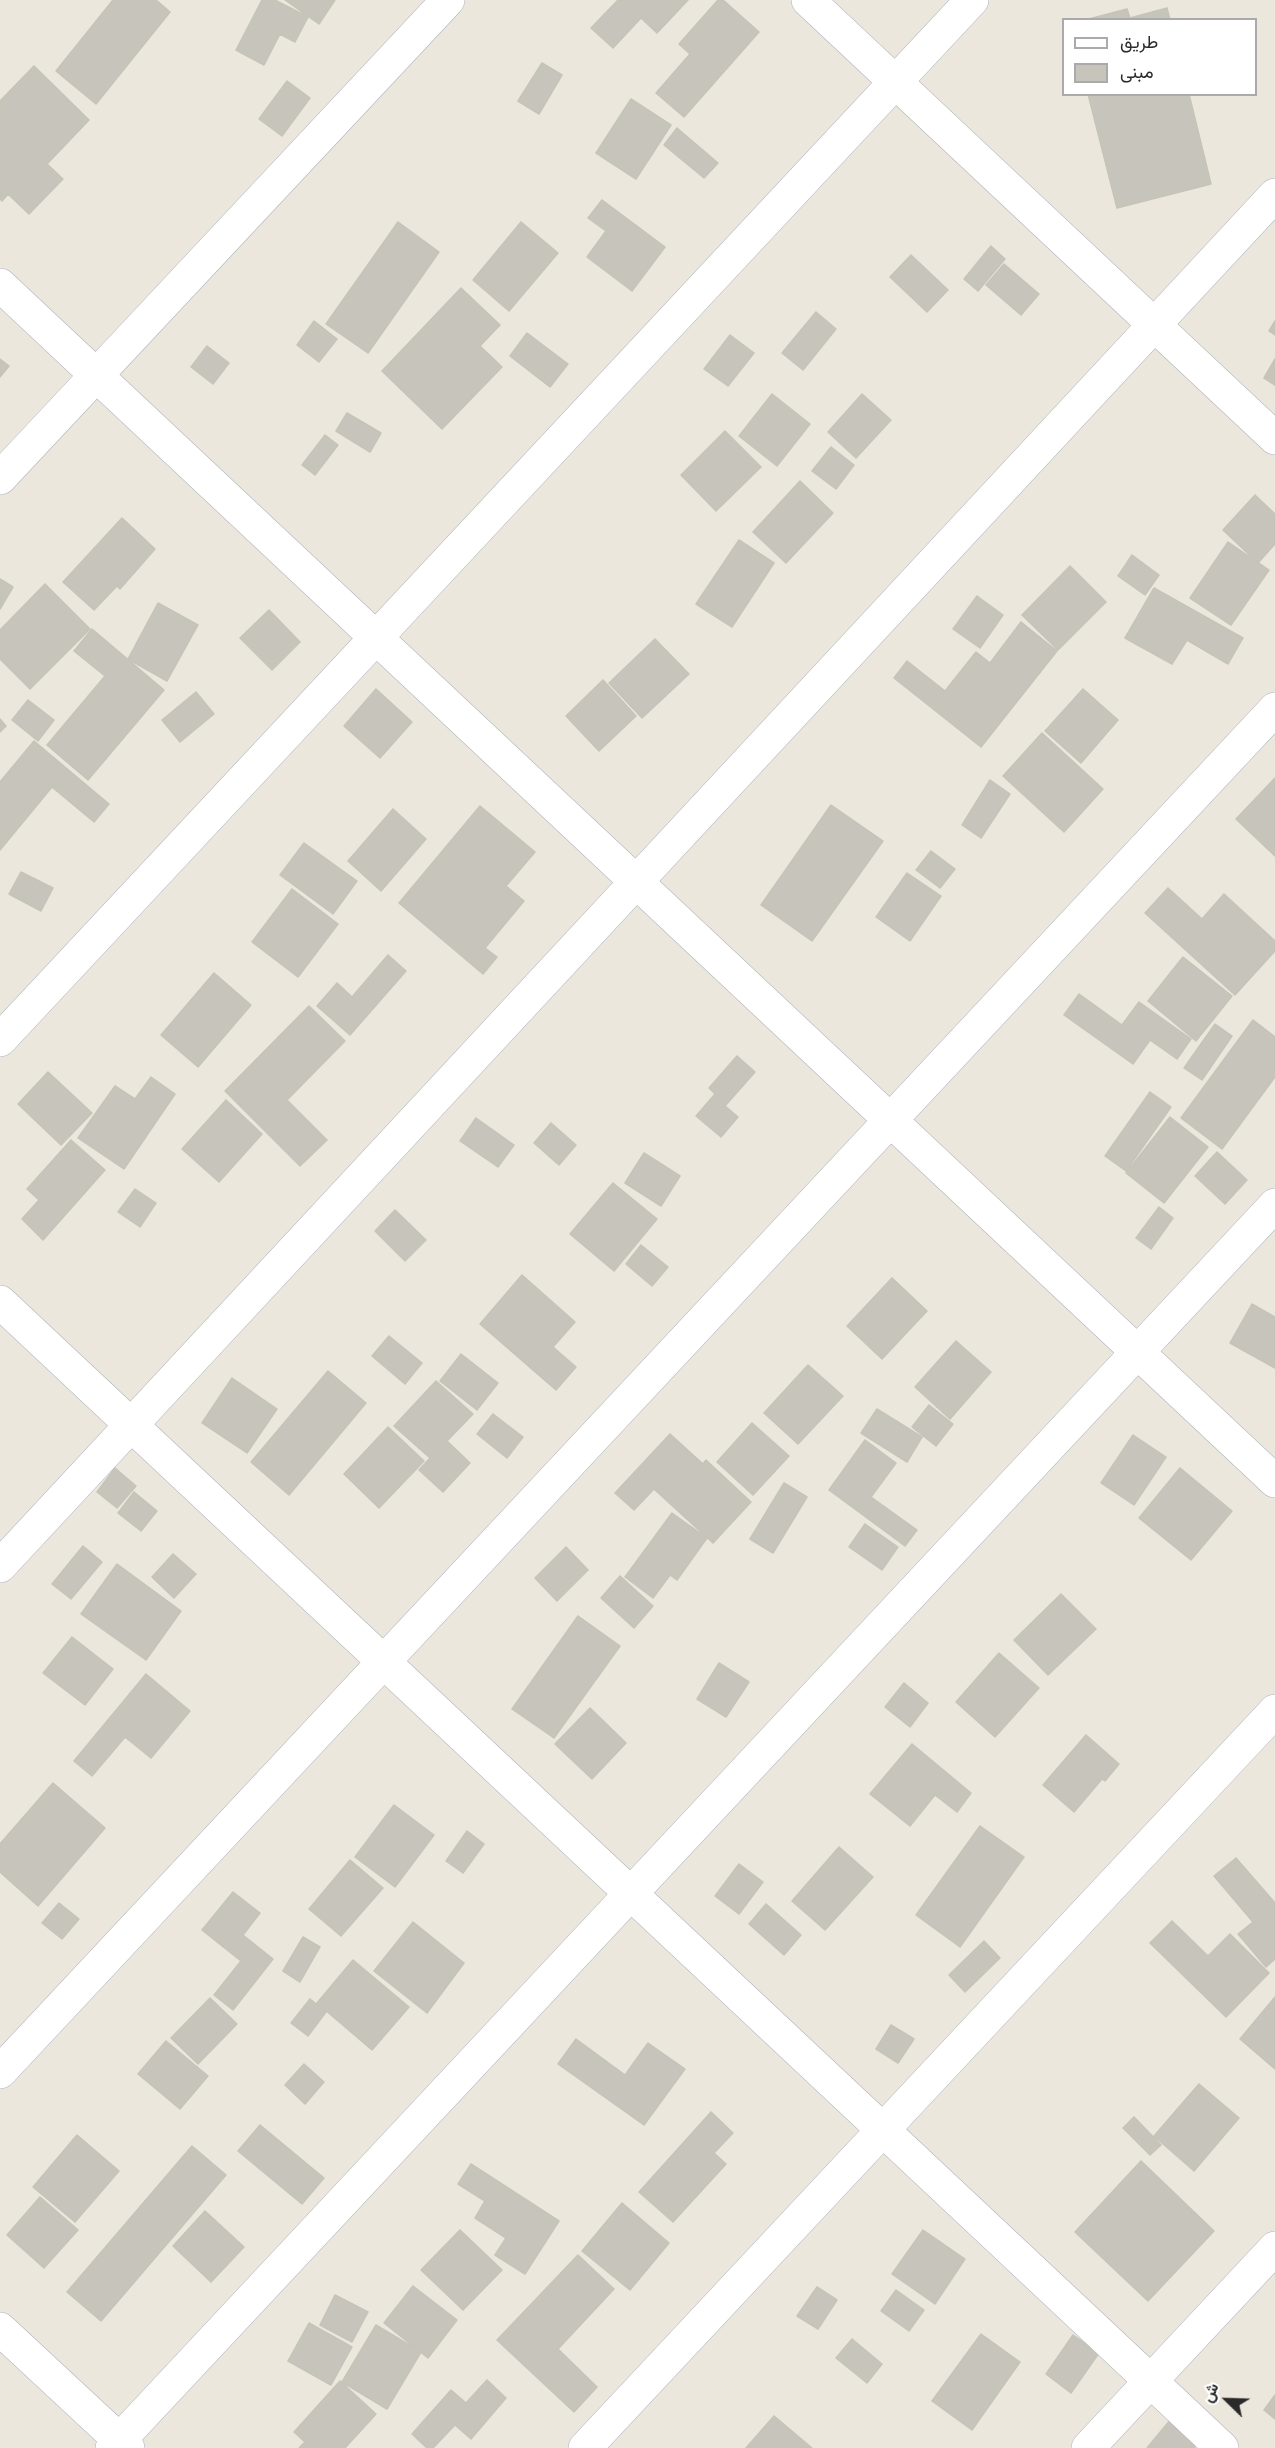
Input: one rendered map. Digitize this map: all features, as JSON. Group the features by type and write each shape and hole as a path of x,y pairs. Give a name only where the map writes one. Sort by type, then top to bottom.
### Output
{"street":[{"path":"0,478 448,0"},
{"path":"808,0 1275,438"},
{"path":"0,1040 972,0"},
{"path":"0,1566 1275,195"},
{"path":"0,285 1275,1481"},
{"path":"0,2072 1275,709"},
{"path":"0,2329 120,2445 631,1893 1275,1205"},
{"path":"0,1302 1222,2448"},
{"path":"585,2448 1275,1711"},
{"path":"1088,2448 1275,2248"}],"building":[{"path":"113,0 156,0 170,12 96,104 56,71"},
{"path":"262,0 275,0 308,17 295,42 280,34 264,65 236,50"},
{"path":"285,0 335,0 319,24"},
{"path":"618,0 688,0 657,33 641,18 613,48 591,28"},
{"path":"718,0 723,0 759,32 684,117 656,93 690,54 679,44"},
{"path":"1167,8 1170,18 1130,18"},
{"path":"1127,9 1130,18 1093,18"},
{"path":"542,63 562,75 539,114 518,101"},
{"path":"34,66 89,120 47,164 63,179 29,214 8,194 2,201 0,199 0,101"},
{"path":"287,81 310,98 282,136 259,119"},
{"path":"1089,96 1189,96 1211,184 1117,208"},
{"path":"631,99 671,125 636,179 596,153"},
{"path":"677,128 718,163 704,178 664,145"},
{"path":"602,200 665,247 632,291 587,257 606,231 588,218"},
{"path":"398,222 439,252 368,353 326,324"},
{"path":"521,222 558,253 509,311 473,280"},
{"path":"991,246 1005,259 978,291 964,279"},
{"path":"911,255 948,290 927,312 890,277"},
{"path":"1004,264 1039,294 1021,315 986,285"},
{"path":"461,288 500,325 480,346 502,367 442,429 382,371"},
{"path":"816,312 836,329 803,370 782,353"},
{"path":"314,321 337,339 319,362 297,345"},
{"path":"1275,321 1275,335 1269,331"},
{"path":"527,333 568,364 550,387 510,356"},
{"path":"730,335 754,353 728,386 704,369"},
{"path":"207,346 229,363 213,384 191,367"},
{"path":"0,359 9,366 0,377"},
{"path":"1275,359 1275,385 1264,378"},
{"path":"772,394 810,424 777,466 739,436"},
{"path":"862,394 891,420 856,458 828,432"},
{"path":"347,413 381,433 370,452 336,431"},
{"path":"725,431 761,467 716,511 681,475"},
{"path":"325,435 338,445 315,475 302,465"},
{"path":"831,447 854,465 836,489 812,471"},
{"path":"800,481 833,513 786,563 753,532"},
{"path":"1255,495 1275,514 1275,544 1258,563 1223,530"},
{"path":"122,518 155,549 120,589 117,586 94,610 63,582"},
{"path":"739,540 774,563 732,627 696,604"},
{"path":"1228,542 1269,570 1231,625 1190,598"},
{"path":"1132,555 1159,575 1145,595 1118,576"},
{"path":"1070,566 1106,602 1058,650 1022,615"},
{"path":"0,579 13,587 0,609"},
{"path":"45,584 90,629 30,689 0,659 0,630"},
{"path":"1154,588 1243,638 1228,664 1187,640 1172,664 1125,638"},
{"path":"977,596 1003,615 980,648 953,629"},
{"path":"158,603 198,625 167,681 128,659"},
{"path":"269,610 300,642 272,670 240,638"},
{"path":"1021,622 1057,651 981,747 894,678 907,661 945,691 976,652 990,663"},
{"path":"92,629 164,690 88,780 47,745 105,676 74,651"},
{"path":"655,639 689,674 642,718 609,683"},
{"path":"603,680 636,716 599,751 566,716"},
{"path":"376,689 412,722 380,758 344,726"},
{"path":"1083,689 1118,720 1081,763 1045,731"},
{"path":"196,692 214,714 180,742 162,720"},
{"path":"28,700 54,720 38,741 12,720"},
{"path":"0,719 6,726 0,732"},
{"path":"1042,733 1103,789 1064,832 1003,776"},
{"path":"34,741 109,804 94,822 52,787 0,850 0,782"},
{"path":"1275,778 1275,856 1236,819"},
{"path":"990,780 1010,794 981,838 962,825"},
{"path":"831,805 883,841 812,941 761,905"},
{"path":"480,806 535,852 506,886 524,901 485,948 497,957 483,974 399,903"},
{"path":"393,809 426,839 381,891 348,861"},
{"path":"304,843 357,881 333,914 280,875"},
{"path":"931,851 955,869 940,888 916,870"},
{"path":"21,872 53,888 41,911 9,894"},
{"path":"907,873 941,896 910,941 876,917"},
{"path":"1168,888 1202,919 1224,894 1275,941 1275,951 1235,995 1145,913"},
{"path":"292,889 338,924 298,977 252,942"},
{"path":"388,955 406,971 350,1035 317,1006 337,983 352,997"},
{"path":"1183,957 1232,996 1196,1041 1148,1001"},
{"path":"214,973 251,1005 198,1067 161,1035"},
{"path":"1079,994 1122,1025 1139,1002 1191,1039 1177,1059 1150,1040 1133,1064 1064,1015"},
{"path":"309,1006 345,1041 287,1100 327,1140 300,1166 225,1091"},
{"path":"1253,1020 1275,1037 1275,1077 1222,1149 1181,1118"},
{"path":"1215,1024 1232,1036 1202,1080 1184,1068"},
{"path":"737,1056 755,1072 725,1106 738,1117 721,1137 696,1116 715,1094 709,1088"},
{"path":"48,1072 92,1113 61,1145 18,1104"},
{"path":"151,1077 175,1094 124,1169 78,1138 115,1086 135,1099"},
{"path":"1150,1092 1171,1107 1126,1171 1105,1156"},
{"path":"226,1100 262,1134 219,1182 182,1149"},
{"path":"1170,1117 1208,1147 1164,1203 1126,1173"},
{"path":"476,1118 514,1145 498,1167 460,1141"},
{"path":"551,1123 576,1145 559,1165 534,1143"},
{"path":"71,1140 105,1170 43,1240 22,1219 39,1200 27,1189"},
{"path":"1217,1152 1247,1180 1225,1204 1195,1176"},
{"path":"644,1153 680,1176 661,1206 625,1183"},
{"path":"613,1183 657,1219 614,1271 570,1234"},
{"path":"135,1189 156,1203 140,1227 118,1212"},
{"path":"1159,1207 1173,1218 1151,1249 1136,1238"},
{"path":"395,1210 426,1240 405,1261 375,1231"},
{"path":"641,1245 668,1267 652,1286 626,1264"},
{"path":"522,1275 575,1322 553,1347 576,1367 556,1390 480,1324"},
{"path":"892,1278 927,1311 882,1359 847,1326"},
{"path":"1252,1304 1275,1317 1275,1368 1230,1343"},
{"path":"389,1336 422,1363 405,1384 372,1356"},
{"path":"956,1341 991,1372 950,1419 915,1387"},
{"path":"461,1354 498,1383 477,1410 440,1381"},
{"path":"808,1365 843,1396 798,1444 764,1413"},
{"path":"328,1371 366,1403 289,1495 251,1462"},
{"path":"232,1378 277,1409 247,1453 202,1423"},
{"path":"436,1381 473,1414 447,1441 470,1463 443,1492 419,1470 430,1458 394,1426"},
{"path":"929,1405 953,1424 936,1446 912,1427"},
{"path":"877,1409 922,1437 907,1462 861,1433"},
{"path":"493,1414 523,1437 507,1458 477,1434"},
{"path":"752,1423 789,1456 753,1495 717,1462"},
{"path":"388,1427 424,1461 379,1508 344,1474"},
{"path":"670,1434 703,1464 706,1460 751,1502 713,1543 654,1489 634,1510 615,1493"},
{"path":"1133,1435 1166,1457 1134,1505 1101,1483"},
{"path":"865,1440 896,1463 871,1497 917,1530 905,1546 829,1490"},
{"path":"115,1468 136,1486 117,1508 97,1492"},
{"path":"1180,1468 1232,1511 1191,1560 1139,1518"},
{"path":"784,1483 807,1497 773,1553 750,1539"},
{"path":"134,1492 157,1511 141,1531 118,1513"},
{"path":"672,1513 707,1538 677,1580 670,1575 653,1598 625,1577"},
{"path":"865,1524 898,1547 882,1570 849,1547"},
{"path":"83,1546 102,1562 71,1599 52,1584"},
{"path":"566,1547 588,1570 557,1601 535,1578"},
{"path":"173,1554 196,1574 174,1598 152,1577"},
{"path":"117,1564 181,1611 146,1660 81,1614"},
{"path":"620,1576 653,1606 634,1628 601,1598"},
{"path":"1061,1594 1096,1629 1048,1675 1014,1640"},
{"path":"578,1616 620,1646 554,1738 512,1709"},
{"path":"72,1637 113,1669 85,1705 43,1673"},
{"path":"999,1653 1039,1688 995,1737 956,1702"},
{"path":"719,1663 749,1682 726,1717 697,1699"},
{"path":"146,1674 190,1711 151,1758 125,1737 92,1776 74,1761"},
{"path":"904,1683 928,1703 910,1727 885,1707"},
{"path":"590,1708 626,1743 592,1779 555,1744"},
{"path":"1086,1735 1119,1764 1105,1781 1102,1779 1074,1812 1043,1785"},
{"path":"912,1744 971,1793 957,1812 935,1795 910,1826 870,1794"},
{"path":"53,1783 105,1828 38,1906 0,1872 0,1844"},
{"path":"394,1805 434,1835 395,1887 355,1857"},
{"path":"980,1826 1024,1857 960,1947 916,1915"},
{"path":"467,1831 484,1844 463,1873 446,1861"},
{"path":"839,1847 873,1877 825,1930 792,1901"},
{"path":"1236,1858 1275,1903 1275,1959 1266,1967 1238,1934 1253,1922 1214,1876"},
{"path":"350,1860 383,1888 341,1936 309,1909"},
{"path":"739,1864 763,1882 739,1914 715,1896"},
{"path":"233,1892 260,1913 243,1935 273,1959 233,2010 214,1995 241,1961 202,1930"},
{"path":"59,1903 79,1919 62,1939 42,1923"},
{"path":"766,1904 801,1935 784,1955 749,1924"},
{"path":"1172,1921 1208,1956 1230,1934 1269,1973 1226,2017 1150,1943"},
{"path":"413,1922 464,1963 427,2013 374,1971"},
{"path":"303,1937 320,1947 300,1982 283,1971"},
{"path":"984,1941 1000,1958 965,1992 949,1975"},
{"path":"353,1960 409,2007 372,2050 317,2003"},
{"path":"1275,1997 1275,2069 1240,2039"},
{"path":"210,1998 237,2024 198,2064 171,2038"},
{"path":"310,1999 326,2012 308,2036 291,2023"},
{"path":"891,2025 914,2039 898,2063 876,2049"},
{"path":"576,2039 625,2075 648,2043 685,2069 644,2125 558,2064"},
{"path":"166,2041 208,2076 180,2109 138,2074"},
{"path":"304,2064 324,2082 305,2104 285,2085"},
{"path":"1199,2084 1239,2118 1194,2171 1154,2136"},
{"path":"711,2112 733,2133 714,2153 726,2164 673,2222 639,2192"},
{"path":"1134,2117 1161,2145 1150,2155 1123,2128"},
{"path":"260,2125 324,2178 302,2204 238,2151"},
{"path":"77,2135 119,2171 75,2222 33,2187"},
{"path":"192,2146 226,2175 101,2321 67,2292"},
{"path":"1141,2161 1214,2231 1148,2301 1075,2232"},
{"path":"471,2164 559,2221 525,2274 495,2255 506,2238 475,2218 485,2201 458,2184"},
{"path":"40,2197 78,2230 44,2268 7,2235"},
{"path":"622,2203 669,2243 630,2290 582,2251"},
{"path":"205,2211 244,2247 211,2282 173,2246"},
{"path":"460,2230 502,2270 463,2310 421,2270"},
{"path":"923,2230 965,2259 935,2304 892,2274"},
{"path":"578,2255 614,2289 558,2349 597,2387 574,2412 497,2340"},
{"path":"413,2286 457,2320 428,2358 384,2323"},
{"path":"817,2287 837,2300 818,2329 797,2316"},
{"path":"896,2290 924,2310 909,2331 881,2311"},
{"path":"335,2295 368,2312 352,2342 320,2325"},
{"path":"309,2323 352,2347 331,2385 288,2361"},
{"path":"376,2325 421,2352 387,2409 342,2382"},
{"path":"981,2334 1020,2362 972,2430 932,2401"},
{"path":"1073,2335 1099,2353 1071,2393 1046,2374"},
{"path":"852,2339 882,2364 867,2383 836,2358"},
{"path":"487,2380 506,2398 471,2439 455,2425 433,2448 427,2448 412,2434 451,2390 466,2403"},
{"path":"340,2381 376,2414 345,2448 299,2448 305,2442 294,2432"},
{"path":"1275,2395 1275,2419 1264,2410"},
{"path":"774,2416 812,2448 746,2448"},
{"path":"1171,2419 1198,2442 1194,2448 1147,2448"}]}
